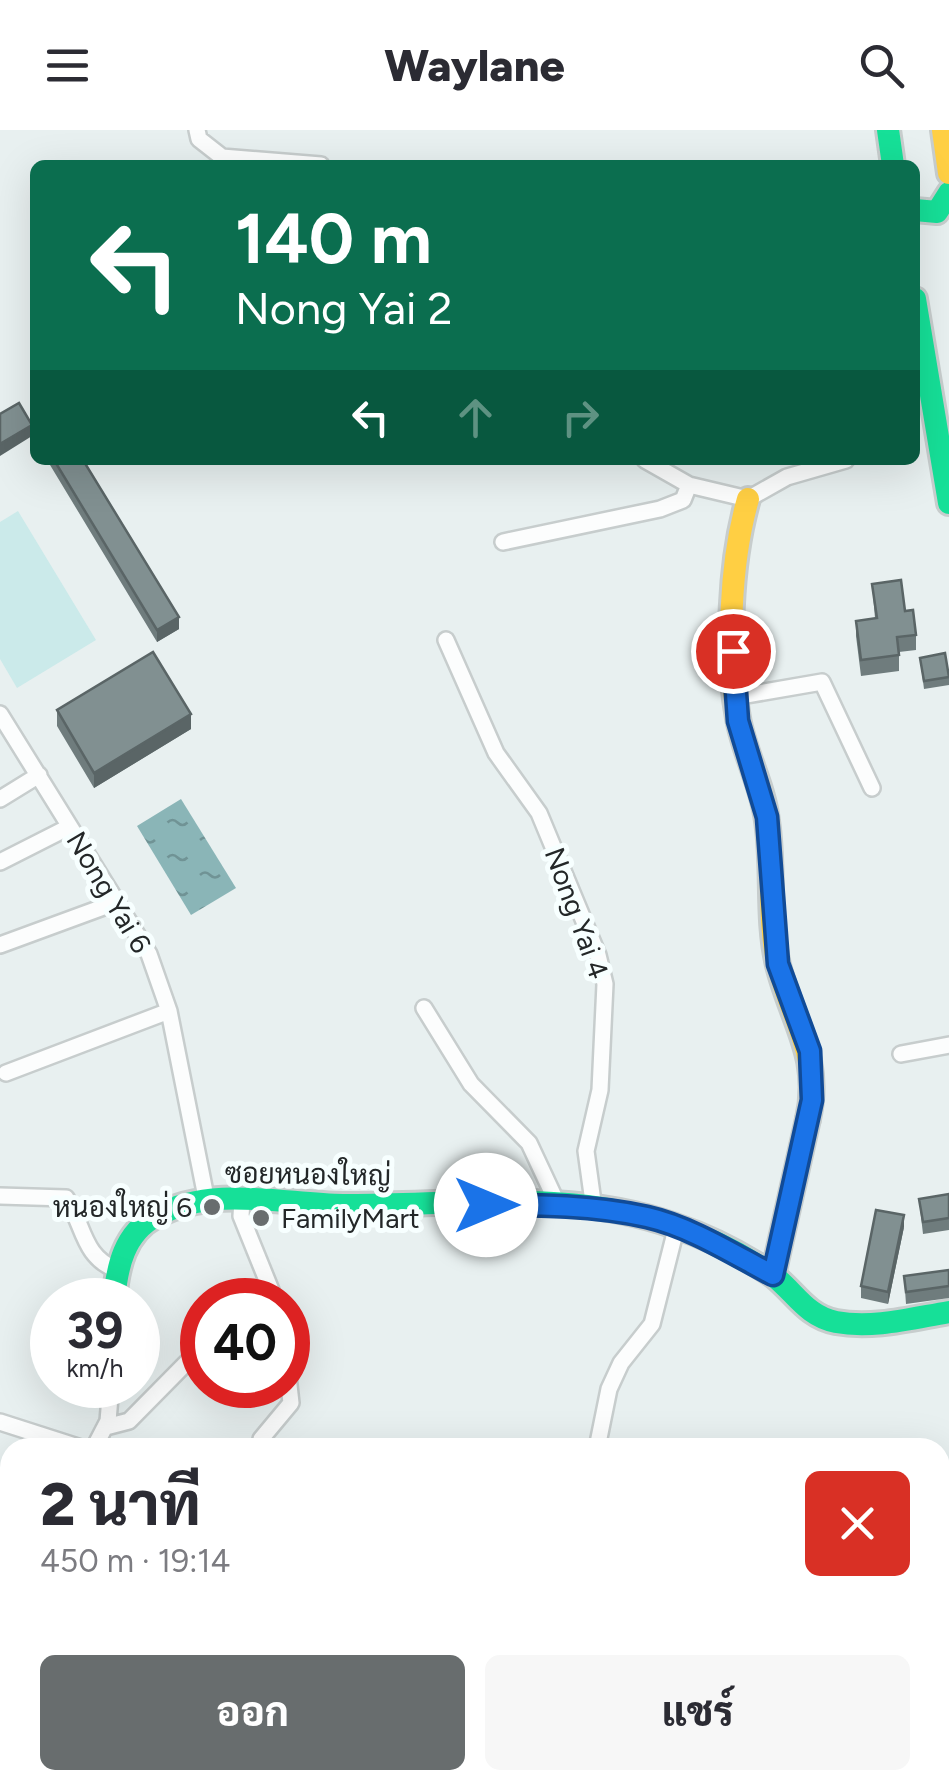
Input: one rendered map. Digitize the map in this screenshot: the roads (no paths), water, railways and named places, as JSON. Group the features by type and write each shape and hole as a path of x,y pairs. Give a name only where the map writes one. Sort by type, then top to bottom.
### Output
{"main road":[{"path":"888,130 893,160"},
{"path":"942,130 948,161"},
{"path":"920,210 937,212 949,192"},
{"path":"920,358 925,416 949,504"},
{"path":"748,498 736,542 735,697 767,817 778,964 810,1051 812,1100 773,1275"},
{"name":"ซอยหนองใหญ่","path":"116,1278 122,1252 140,1226 159,1214 207,1202 558,1205 650,1218 676,1229 773,1275 822,1318 847,1322 949,1312"}],"street":[{"path":"197,130 198,140 222,156 266,160"},
{"path":"654,465 689,485 748,498 787,477 825,465"},
{"path":"503,542 660,508 682,500 689,485"},
{"name":"Nong Yai 4","path":"446,640 496,752 539,813 598,955 605,984 600,1090 586,1151 594,1209"},
{"path":"735,697 822,682 872,788"},
{"name":"Nong Yai 6","path":"0,714 149,954 169,1011 207,1202"},
{"path":"0,799 39,775"},
{"path":"0,862 70,827"},
{"path":"0,945 117,902"},
{"path":"424,1008 471,1084 528,1143 558,1205"},
{"path":"6,1072 169,1011"},
{"path":"901,1054 949,1045"},
{"path":"0,1196 66,1198 85,1242 98,1259 117,1270"},
{"path":"242,1201 241,1216 266,1278"},
{"path":"598,1438 609,1389 621,1363 652,1324 676,1229"},
{"path":"106,1427 129,1421 180,1369"},
{"path":"100,1438 109,1408"},
{"path":"262,1438 287,1408"},
{"path":"0,1422 50,1438"}],"water":[{"path":"181,799 236,888 191,915 137,826"}],"place":[{"name":"หนองใหญ่ 6","path":"212,1207"},
{"name":"FamilyMart","path":"261,1218"}]}
